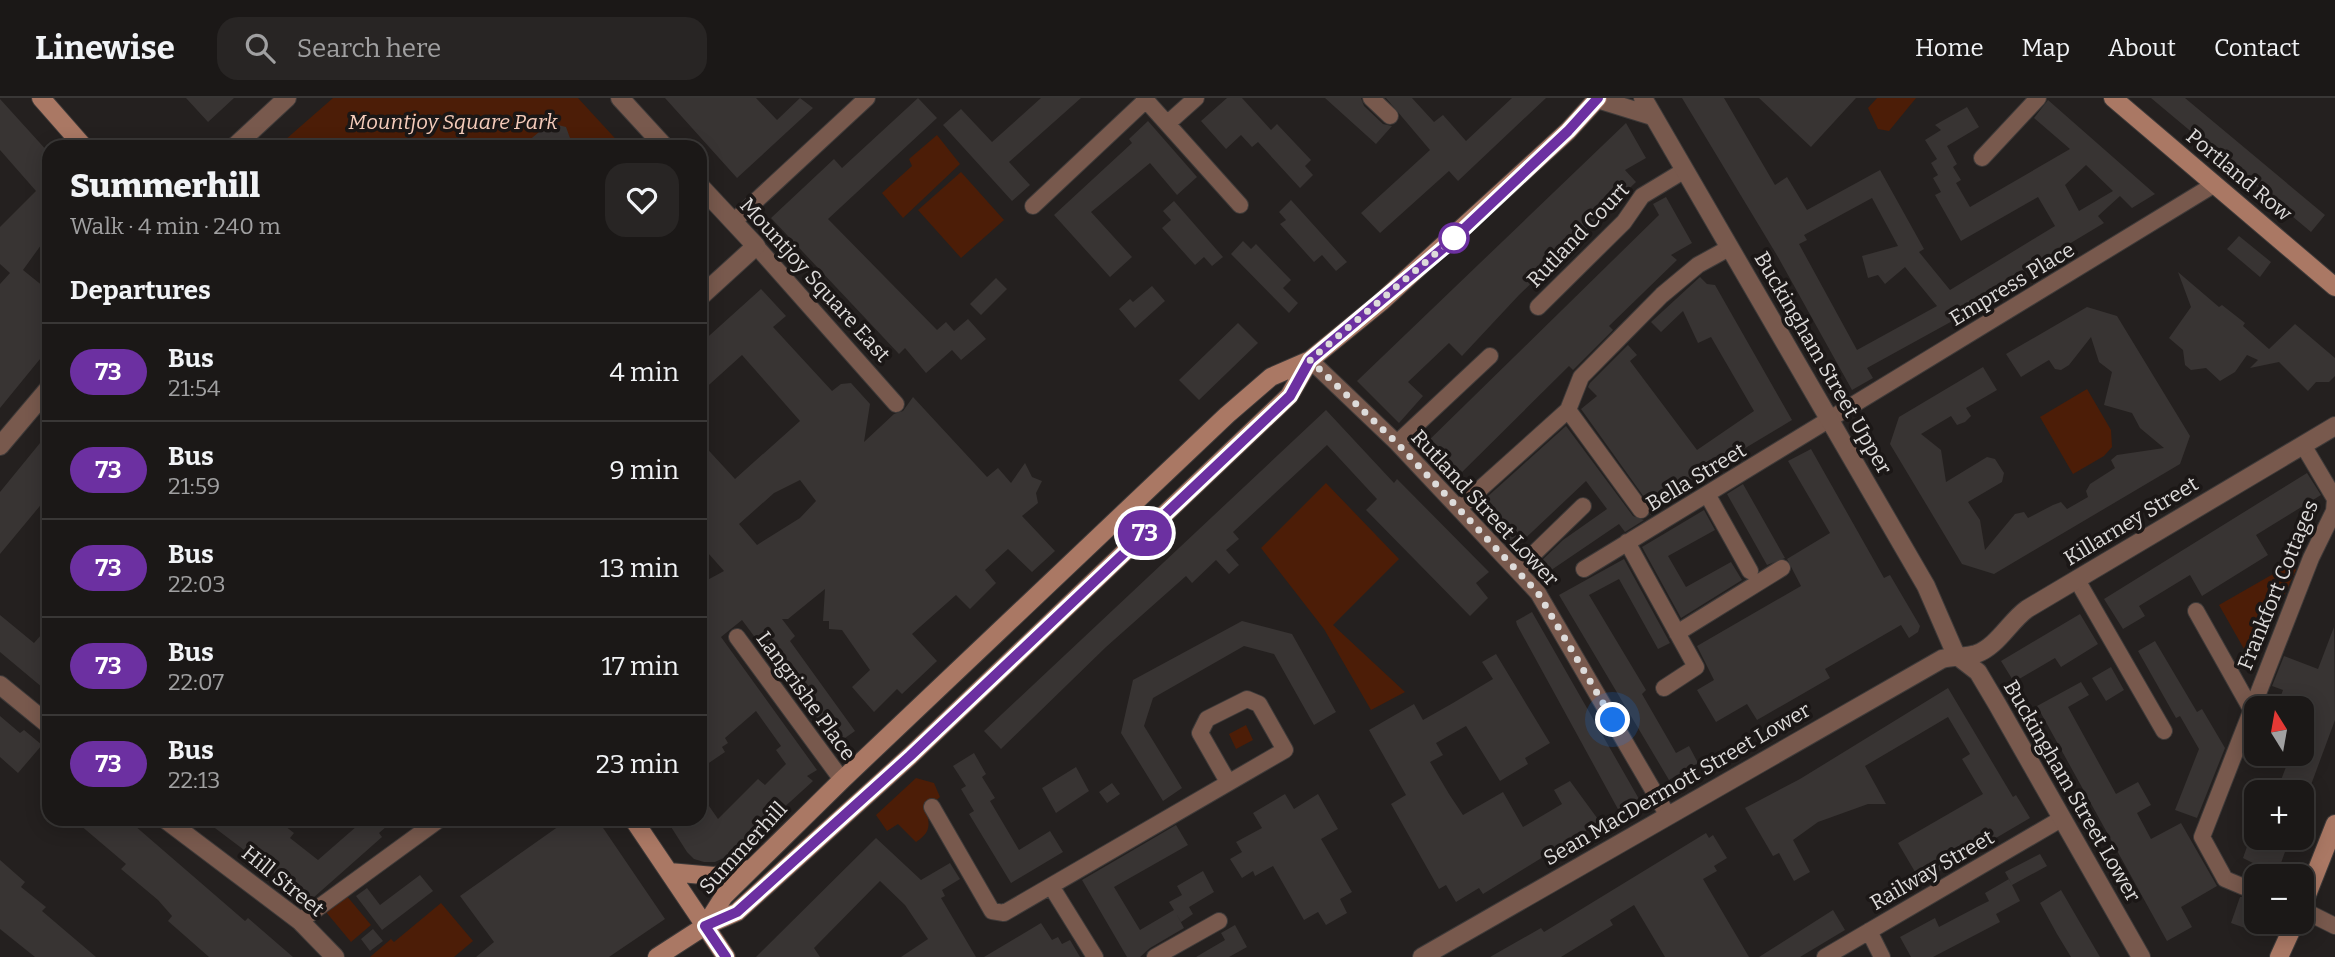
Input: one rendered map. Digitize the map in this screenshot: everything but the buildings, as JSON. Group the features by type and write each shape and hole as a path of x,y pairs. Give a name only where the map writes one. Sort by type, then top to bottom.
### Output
{"main road":[{"path":"41,98 79,140"},
{"name":"Summerhill","path":"705,926 723,896 842,779 1254,391 1271,377 1310,360 1447,245 1568,131 1597,98"},
{"name":"Portland Row","path":"2123,102 2335,287"},
{"name":"Summerhill","path":"705,926 737,912 910,756 1290,396 1310,360"},
{"path":"2314,876 2335,824"},
{"path":"638,826 726,957"},
{"path":"669,872 714,876 751,869"},
{"path":"657,957 705,926"},
{"path":"2279,957 2290,934"}],"street":[{"path":"242,140 287,98"},
{"path":"620,98 659,140"},
{"path":"733,222 867,98"},
{"path":"1168,123 1196,98"},
{"path":"1371,98 1390,116"},
{"path":"1597,98 1652,116"},
{"name":"Buckingham Street Upper","path":"1643,98 1926,586 1956,655"},
{"path":"1982,158 2038,98"},
{"path":"1033,206 1145,99 1240,205"},
{"name":"Rutland Court","path":"1538,307 1624,222 1642,197 1685,170"},
{"name":"Empress Place","path":"1830,420 2215,184"},
{"name":"Mountjoy Square East","path":"707,194 896,404"},
{"path":"707,291 756,246"},
{"path":"1459,508 1568,410 1581,377 1661,295 1698,264 1729,248"},
{"path":"1397,443 1490,356"},
{"name":"Rutland Street Lower","path":"1310,360 1397,443 1544,601 1667,814"},
{"path":"0,446 42,395"},
{"path":"1568,410 1641,510"},
{"name":"Bella Street","path":"1584,569 1830,420"},
{"name":"Killarney Street","path":"1956,655 1975,654 1989,647 2013,619 2335,426"},
{"name":"Frankfort Cottages","path":"2256,696 2311,558 2334,511 2335,499 2303,445"},
{"path":"1707,494 1750,571"},
{"path":"1517,570 1583,506"},
{"path":"1627,542 1696,667 1664,688"},
{"path":"1677,633 1782,568"},
{"path":"2077,579 2164,731"},
{"path":"2196,611 2244,697"},
{"name":"Langrishe Place","path":"737,638 842,779"},
{"name":"Sean MacDermott Street Lower","path":"1422,957 1667,814 1942,659 1956,655"},
{"name":"Buckingham Street Lower","path":"1956,655 1978,672 2141,957"},
{"path":"0,685 42,719"},
{"path":"932,807 992,911 1004,913 1285,750 1259,704 1247,699 1207,719 1200,733 1228,782"},
{"name":"Frankfort Cottages","path":"2244,727 2202,837 2225,879 2244,887"},
{"name":"Railway Street","path":"1825,957 2061,819"},
{"name":"Hill Street","path":"174,826 300,921 335,957"},
{"path":"300,921 430,826"},
{"path":"1051,886 1095,957"},
{"path":"2314,916 2335,926"},
{"path":"1154,957 1219,921"},
{"path":"1869,931 1882,957"}],"green space":[{"name":"Mountjoy Square Park","path":"333,98 578,98 617,140 285,140"},
{"path":"1877,98 1916,98 1889,131 1878,129 1868,108"},
{"path":"937,135 960,164 903,218 882,193 912,166 909,159"},
{"path":"961,172 1004,220 961,258 918,210"},
{"path":"2087,389 2111,430 2112,447 2104,456 2073,474 2040,417"},
{"path":"1326,483 1399,559 1333,625 1405,692 1371,710 1324,629 1261,548"},
{"path":"2294,562 2296,570 2252,663 2219,605"},
{"path":"1246,725 1253,740 1236,749 1229,734"},
{"path":"916,778 934,783 940,797 926,809 928,828 916,842 898,824 887,831 876,815"},
{"path":"346,895 371,925 351,942 326,912"},
{"path":"441,903 473,941 454,957 370,957 391,939 394,942"}],"bus line":[{"name":"73","path":"726,957 705,926 737,912 910,756 1290,396 1310,360 1447,245 1568,131 1598,98"}],"route":[{"path":"1454,238 1310,360 1397,443 1538,593 1613,720"}]}
